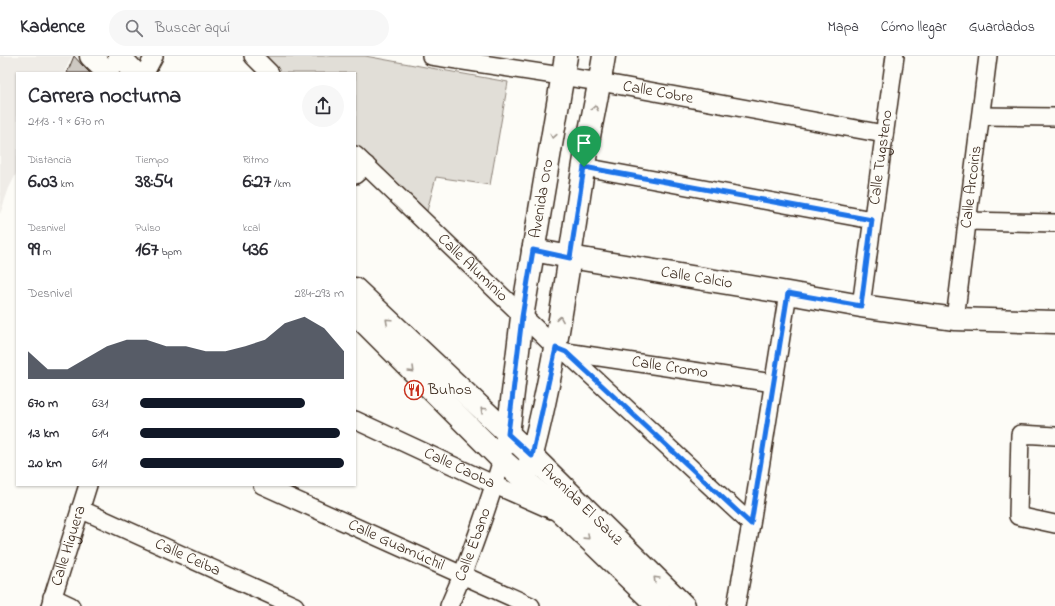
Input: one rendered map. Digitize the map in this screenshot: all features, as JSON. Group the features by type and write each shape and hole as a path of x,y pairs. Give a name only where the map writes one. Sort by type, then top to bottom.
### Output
{"main road":[{"path":"91,56 107,72"},
{"path":"119,56 134,72"},
{"path":"525,480 561,350 570,258 584,167 604,56"},
{"name":"Avenida Oro","path":"502,460 508,434 522,317 564,66"},
{"name":"Calle Calcio","path":"533,250 570,258 861,306 955,319 1055,322"},
{"name":"Avenida El Sauz","path":"356,290 532,456 684,606"},
{"name":"Avenida El Sauz","path":"356,314 502,460 564,515 658,606"}],"street":[{"path":"146,72 154,56"},
{"path":"253,56 269,72"},
{"name":"Calle Cobre","path":"431,56 564,66 600,82 884,134"},
{"name":"Calle Tugsteno","path":"861,306 895,56"},
{"name":"Calle Arcoiris","path":"955,319 988,56"},
{"path":"981,116 1055,118"},
{"name":"Calle Aluminio","path":"358,165 522,317 561,350 751,524"},
{"path":"584,167 872,220"},
{"path":"967,221 1055,223"},
{"path":"736,606 751,524 788,293"},
{"name":"Calle Cromo","path":"561,350 773,382"},
{"name":"Calle Caoba","path":"356,420 495,485 564,515"},
{"path":"1055,436 1020,434 1018,516 1055,524"},
{"name":"Calle Ébano","path":"449,606 463,576 495,485 502,460"},
{"name":"Calle Higuera","path":"51,602 88,486"},
{"name":"Calle Guamúchil","path":"264,486 531,606"},
{"name":"Calle Ceiba","path":"80,509 295,606"},
{"path":"51,602 71,606"}],"shaded area":[{"path":"0,56 72,56 64,72 16,72 16,174 9,188 0,214"},
{"path":"258,56 365,56 508,82 490,185 436,177 427,211 356,146 356,72 275,72"}],"building":[{"path":"74,56 89,72 67,72"}],"place":[{"name":"Buhos","path":"414,390"}],"route":[{"path":"584,167 872,220 861,306 788,293 751,524 566,352 556,348 532,456 508,434 522,317 533,250 570,258 584,167"}]}
